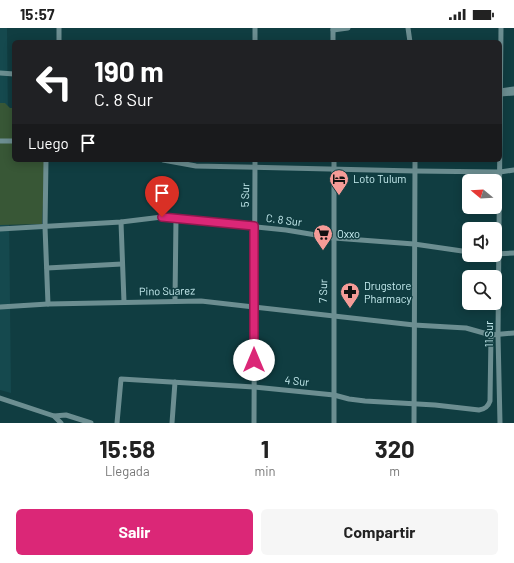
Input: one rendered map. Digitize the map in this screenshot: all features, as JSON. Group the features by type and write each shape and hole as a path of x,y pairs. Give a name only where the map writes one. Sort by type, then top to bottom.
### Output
{"street":[{"path":"59,28 59,40"},
{"path":"255,28 255,40"},
{"path":"333,40 333,29 348,28"},
{"path":"408,28 410,40"},
{"name":"11 Sur","path":"501,28 501,40"},
{"path":"0,73 12,74"},
{"path":"502,92 514,89"},
{"path":"502,93 514,93"},
{"path":"0,141 12,141"},
{"path":"46,162 45,227 48,304"},
{"path":"174,162 196,166 415,171 500,172 514,170"},
{"name":"5 Sur","path":"254,423 255,162"},
{"name":"7 Sur","path":"334,162 334,423"},
{"path":"414,423 415,162"},
{"name":"11 Sur","path":"498,222 500,162"},
{"name":"C. 8 Sur","path":"0,229 121,222 162,217 254,226 334,238 414,244 462,251"},
{"path":"175,300 176,218"},
{"path":"121,222 124,302"},
{"path":"502,253 514,252"},
{"name":"11 Sur","path":"497,262 500,423"},
{"path":"47,268 122,264"},
{"name":"Pino Suarez","path":"0,307 48,304 201,300 414,325 466,328 491,336"},
{"path":"491,336 514,333"},
{"name":"4 Sur","path":"117,423 121,379 254,387 334,395 349,399 435,405 479,410 484,409 488,406 490,401 491,336"},
{"path":"172,423 175,382"},
{"path":"0,398 54,416 62,423"},
{"path":"54,416 66,415 92,423"}],"shaded area":[{"path":"0,28 7,28 11,393 0,390"}],"green space":[{"path":"0,103 5,103 12,108 12,162 45,162 42,224 0,225"}],"place":[{"name":"Loto Tulum","path":"339,196"},
{"name":"Oxxo","path":"323,251"},
{"name":"Drugstore Pharmacy","path":"350,309"}],"route":[{"path":"162,217 254,226 254,360"}]}
